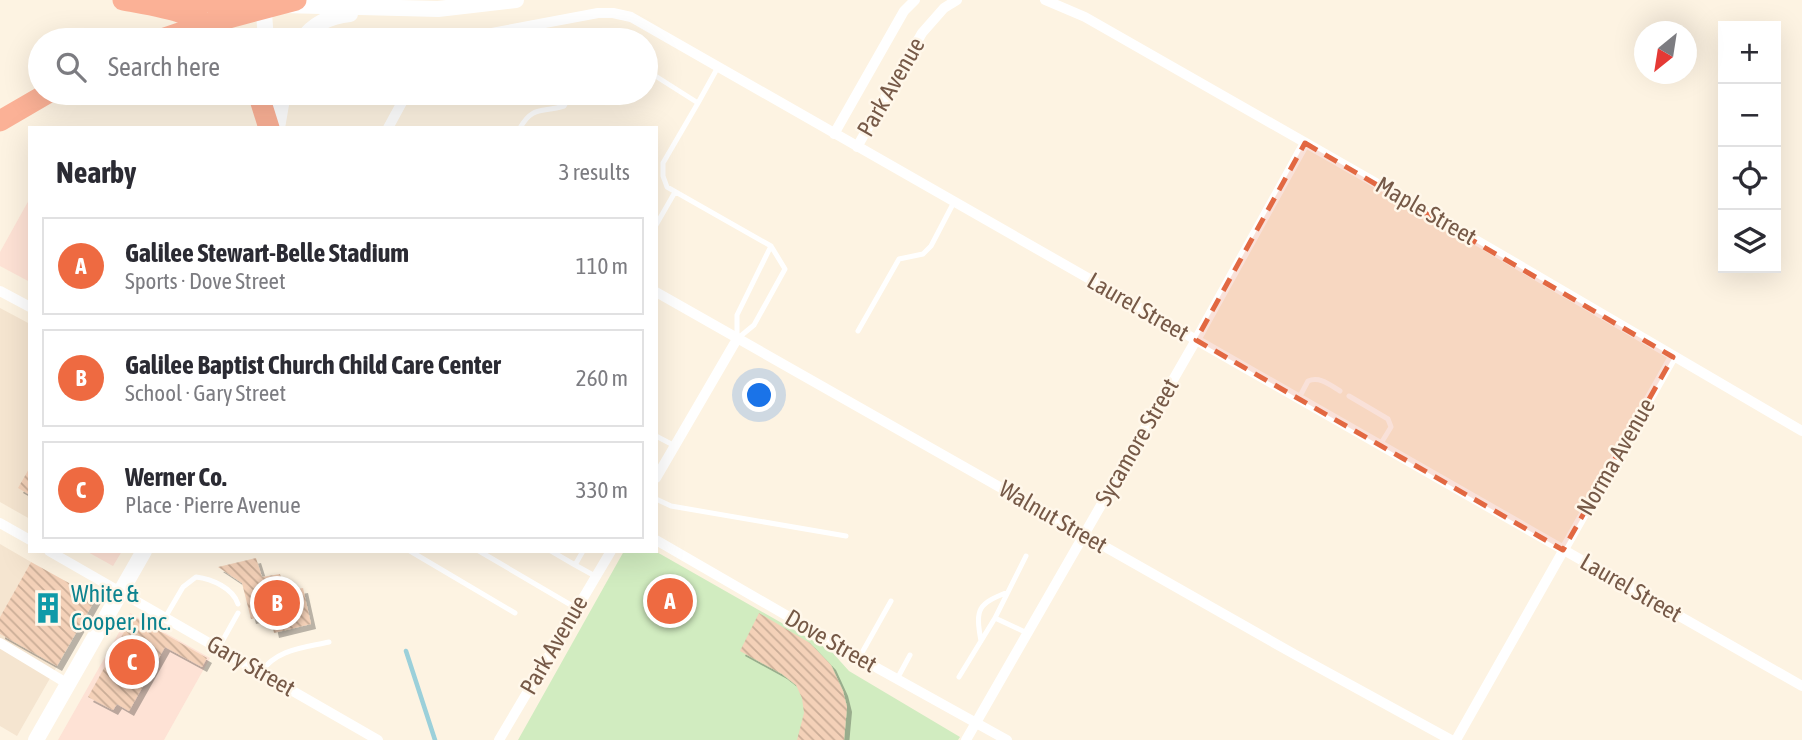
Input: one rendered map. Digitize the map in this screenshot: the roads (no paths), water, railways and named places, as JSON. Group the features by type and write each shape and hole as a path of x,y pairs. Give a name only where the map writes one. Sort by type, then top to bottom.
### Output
{"highway":[{"path":"123,0 185,13 211,28"},
{"path":"167,0 263,2"},
{"path":"194,28 296,0"},
{"path":"0,121 28,105"},
{"path":"263,105 272,126"}],"main road":[{"path":"314,28 331,18 516,0"},
{"path":"265,28 263,2 419,9"},
{"path":"271,105 273,126"},
{"path":"274,126 280,105"},
{"path":"36,740 143,553"}],"street":[{"name":"Park Avenue","path":"834,134 904,11 915,0"},
{"name":"Park Avenue","path":"857,147 922,33 937,14 957,0"},
{"name":"Maple Street","path":"1045,0 1085,17 1458,229 1802,431"},
{"name":"Laurel Street","path":"524,28 612,13 631,18 649,28"},
{"name":"Laurel Street","path":"658,33 1802,685"},
{"path":"389,126 400,105"},
{"name":"Sycamore Street","path":"966,740 1196,340 1305,143"},
{"path":"0,291 28,306"},
{"name":"Walnut Street","path":"658,293 1083,535 1453,740"},
{"path":"658,475 737,339"},
{"name":"Norma Avenue","path":"1453,740 1673,357"},
{"path":"0,523 28,539"},
{"name":"Dove Street","path":"658,541 1007,740"},
{"name":"Gary Street","path":"54,553 378,740"},
{"name":"Park Avenue","path":"499,740 610,553"},
{"path":"0,643 68,684"}],"lane":[{"path":"718,67 663,163 663,176 667,187 771,246 785,269 754,325 737,339"},
{"path":"658,78 698,103"},
{"path":"521,126 536,110 550,110 565,105"},
{"path":"658,222 675,192"},
{"path":"858,331 899,260 923,254 931,246 954,202"},
{"path":"737,339 737,315 771,246"},
{"path":"1298,398 1308,381 1313,379 1320,379 1340,391"},
{"path":"1349,396 1388,419 1391,427 1380,445"},
{"path":"658,437 675,446"},
{"path":"658,500 671,506 846,536"},
{"path":"413,553 514,612"},
{"path":"482,553 576,608"},
{"path":"554,553 596,576"},
{"path":"575,565 582,553"},
{"path":"959,677 995,618 1026,556"},
{"path":"166,616 183,587 196,577 216,583 231,592 238,604"},
{"path":"981,641 977,621 979,609 986,601 1008,592"},
{"path":"859,658 891,601"},
{"path":"219,647 238,613"},
{"path":"995,618 1027,633"},
{"path":"261,672 269,661 281,653 329,642"},
{"path":"897,679 910,655"}],"waterway":[{"path":"406,651 435,740"}],"place":[{"name":"Galilee Stewart-Belle Stadium","path":"670,601"},
{"name":"Galilee Baptist Church Child Care Center","path":"277,603"},
{"name":"White & Cooper, Inc.","path":"48,608"},
{"name":"Werner Co.","path":"132,662"}]}
